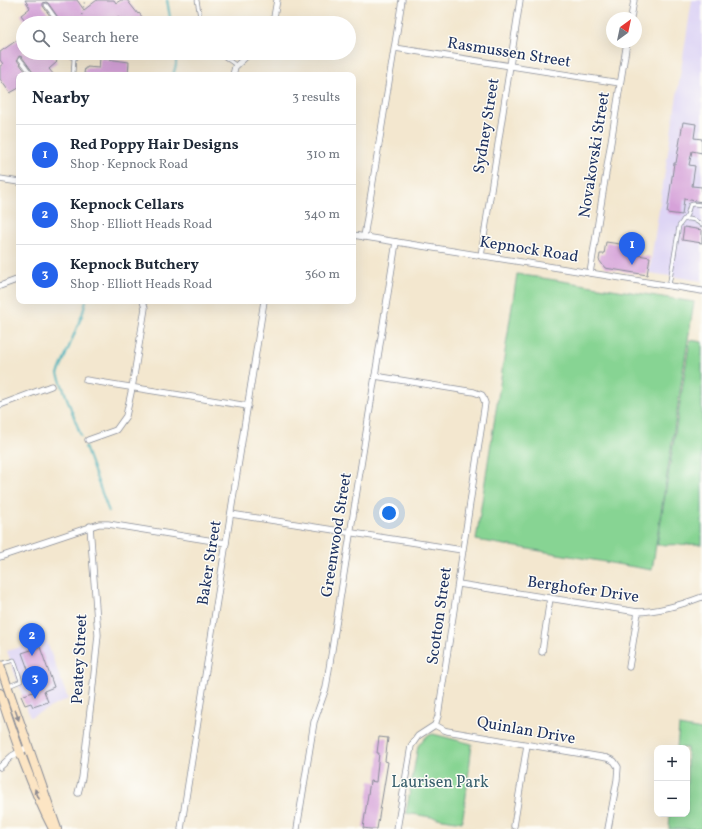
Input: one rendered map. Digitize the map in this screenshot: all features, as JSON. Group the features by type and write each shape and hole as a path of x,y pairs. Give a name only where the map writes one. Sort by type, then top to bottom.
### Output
{"street":[{"path":"274,16 277,0"},
{"path":"364,237 402,0"},
{"name":"Sydney Street","path":"481,256 520,0"},
{"path":"632,12 634,0"},
{"name":"Rasmussen Street","path":"395,48 620,83"},
{"name":"Novakovski Street","path":"590,273 626,48"},
{"path":"234,72 237,66 243,60"},
{"path":"0,179 16,182"},
{"name":"Kepnock Road","path":"356,236 702,291"},
{"name":"Greenwood Street","path":"297,829 314,722 326,688 396,242"},
{"path":"0,286 16,280"},
{"path":"88,440 116,430 123,422 128,412 145,308 144,304"},
{"name":"Baker Street","path":"180,829 264,304"},
{"name":"Scotton Street","path":"375,376 470,391 482,395 484,399 485,408 462,550 459,584 438,716 435,724"},
{"path":"86,380 248,406"},
{"path":"0,405 51,386"},
{"path":"123,422 129,426"},
{"path":"231,514 462,550"},
{"path":"0,557 99,524 108,524 226,542"},
{"name":"Peatey Street","path":"78,793 82,778 98,635 90,526"},
{"name":"Berghofer Drive","path":"459,584 638,612 650,612 676,607 702,597"},
{"path":"542,652 550,598"},
{"path":"629,666 638,612"},
{"path":"0,664 58,829"},
{"path":"0,693 19,752 53,829"},
{"path":"397,829 411,746 418,736 435,724"},
{"name":"Quinlan Drive","path":"435,724 444,730 607,758 614,761 618,767 617,780 608,829"},
{"path":"514,826 527,745"},
{"path":"0,767 28,747"}],"lane":[{"path":"197,0 200,16"},
{"path":"46,5 54,16"},
{"path":"21,60 30,72"},
{"path":"73,72 74,60"},
{"path":"229,60 237,66"},
{"path":"669,286 679,226 687,215 690,205 702,205"},
{"path":"683,220 694,220 702,225"},
{"path":"0,664 14,660 22,681 8,687"}],"path":[{"path":"82,16 85,0"}],"shaded area":[{"path":"692,0 702,0 702,281 649,273"},
{"path":"46,640 68,699 30,717 7,651"}],"green space":[{"path":"517,274 694,302 652,570 476,540"},
{"path":"690,340 702,342 702,544 657,545"},
{"path":"679,726 702,730 702,829 669,829 670,817 690,817 690,745 677,745"},
{"name":"Laurisen Park","path":"433,734 472,744 462,822 406,813 418,746 427,736"}],"building":[{"path":"25,0 77,0 84,10 97,0 114,0 116,3 121,0 127,0 141,16 57,16 46,2 43,3 43,6 50,16 22,16 21,15 30,8"},
{"path":"16,41 16,60 26,72 16,72 16,90 10,93 0,79 0,66 3,64 0,60 0,52"},
{"path":"24,60 56,60 57,62 49,69 52,72 33,72"},
{"path":"100,60 129,62 128,72 84,72 85,68 87,67 99,68"},
{"path":"683,122 696,124 694,138 702,139 702,153 692,151 689,165 695,166 692,186 702,187 702,202 684,199 682,215 667,213 674,163 676,163"},
{"path":"684,227 702,230 702,243 682,240"},
{"path":"606,242 627,245 625,253 650,257 647,275 605,268 599,260 600,254 604,254"},
{"path":"40,647 54,687 44,691 48,702 33,707 31,703 25,705 21,696 36,691 22,653"},
{"path":"379,737 388,738 385,761 388,762 377,829 370,829 363,828 370,781 376,782"}],"waterway":[{"path":"167,0 170,16"},
{"path":"174,72 176,60"},
{"path":"81,436 58,374 85,304"},
{"path":"85,447 109,512"}],"place":[{"name":"Red Poppy Hair Designs","path":"632,265"},
{"name":"Kepnock Cellars","path":"32,656"},
{"name":"Kepnock Butchery","path":"35,699"}]}
